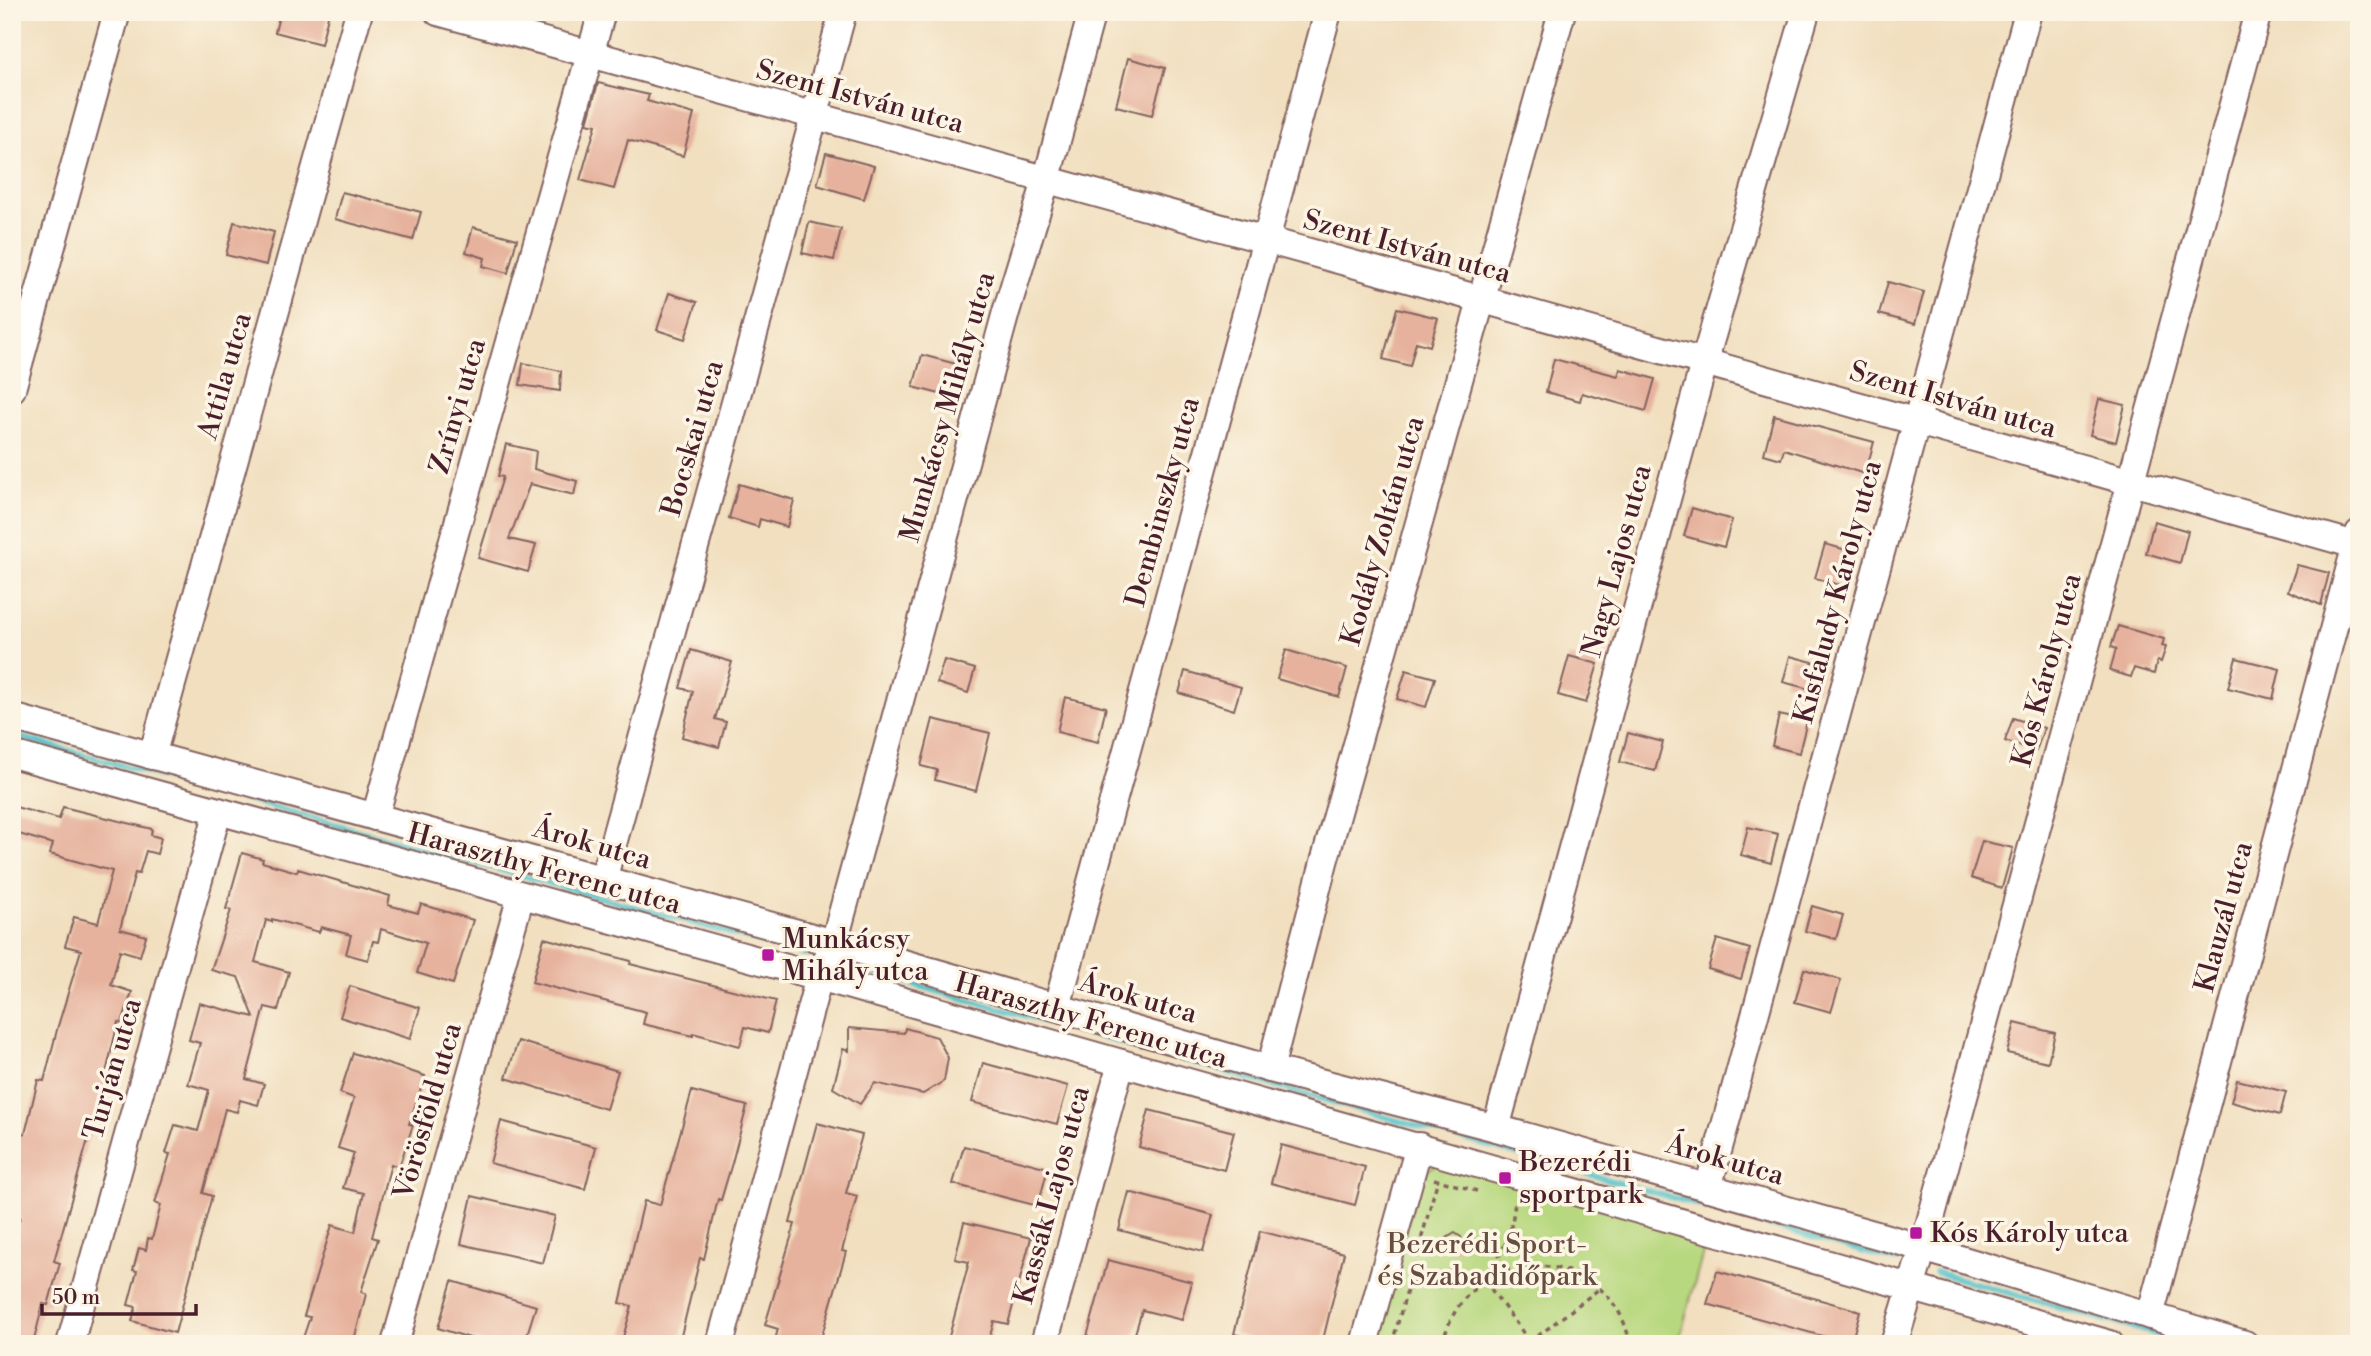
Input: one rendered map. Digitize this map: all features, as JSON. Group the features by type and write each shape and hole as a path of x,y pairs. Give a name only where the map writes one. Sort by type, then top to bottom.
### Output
{"street":[{"path":"12,389 117,12"},
{"name":"Attila utca","path":"152,756 359,12"},
{"name":"Szent István utca","path":"438,12 1480,299 2130,483 2358,541"},
{"name":"Zrínyi utca","path":"374,817 601,12"},
{"name":"Bocskai utca","path":"603,880 843,12"},
{"name":"Munkácsy Mihály utca","path":"720,1344 819,977 834,943 1006,313 1046,181 1092,12"},
{"name":"Dembinszky utca","path":"1057,1007 1328,12"},
{"name":"Kodály Zoltán utca","path":"1270,1069 1324,862 1562,12"},
{"name":"Nagy Lajos utca","path":"1496,1128 1704,363 1806,12"},
{"name":"Kisfaludy Károly utca","path":"1708,1188 2028,12"},
{"name":"Kós Károly utca","path":"1894,1344 1923,1248 2258,12"},
{"name":"Klauzál utca","path":"2150,1316 2358,541"},
{"name":"Árok utca","path":"12,718 834,943 1270,1069 1496,1128 1923,1248 2245,1344"},
{"name":"Haraszthy Ferenc utca","path":"12,754 1445,1153 2110,1344"},
{"name":"Turján utca","path":"70,1344 218,811"},
{"name":"Vörösföld utca","path":"395,1344 521,895"},
{"name":"Kassák Lajos utca","path":"1044,1344 1121,1063"},
{"path":"1364,1344 1419,1146"}],"path":[{"path":"1392,1344 1445,1153"},
{"path":"1409,1283 1451,1287 1481,1275 1494,1263 1504,1248 1511,1232 1515,1201"},
{"path":"1443,1344 1456,1309 1472,1291 1499,1273 1516,1267 1543,1265 1574,1273 1599,1289 1616,1308 1630,1344"},
{"path":"1481,1275 1531,1343 1599,1289"}],"green space":[{"name":"Bezerédi Sport- és Szabadidőpark","path":"1439,1162 1708,1234 1678,1344 1375,1344 1421,1175"}],"building":[{"path":"280,12 329,12 321,44 275,32"},
{"path":"1128,58 1165,68 1152,115 1116,106"},
{"path":"598,83 649,95 647,101 694,114 683,156 628,140 614,189 580,180 596,125 587,123"},
{"path":"826,153 874,166 864,199 817,185"},
{"path":"342,192 421,212 413,240 335,219"},
{"path":"234,222 274,232 266,265 226,255"},
{"path":"809,222 841,229 834,260 802,253"},
{"path":"473,227 517,239 508,273 483,266 485,258 466,252"},
{"path":"1888,282 1924,292 1915,324 1879,314"},
{"path":"669,293 697,302 685,339 657,330"},
{"path":"1397,308 1438,318 1430,346 1416,342 1410,366 1383,359"},
{"path":"922,355 960,365 951,397 913,387"},
{"path":"1554,359 1618,376 1620,369 1655,379 1646,411 1582,393 1580,401 1546,392"},
{"path":"523,363 561,371 560,391 520,385"},
{"path":"2099,399 2125,405 2116,442 2090,435"},
{"path":"1774,415 1874,442 1865,474 1784,449 1781,459 1764,454"},
{"path":"506,444 536,451 534,469 577,481 574,495 530,484 509,539 536,545 528,572 478,558 503,477 498,476"},
{"path":"739,484 794,500 787,527 760,519 758,527 729,518"},
{"path":"1692,508 1732,520 1724,547 1684,536"},
{"path":"2154,521 2188,531 2180,563 2146,553"},
{"path":"1825,544 1857,553 1847,587 1815,578"},
{"path":"2297,565 2329,573 2321,605 2288,591"},
{"path":"2118,626 2164,639 2162,646 2166,647 2161,662 2157,661 2154,674 2134,668 2131,677 2110,671 2116,649 2111,647"},
{"path":"691,650 732,662 715,719 726,722 719,747 682,737 693,691 680,688"},
{"path":"1286,650 1347,668 1339,697 1277,679"},
{"path":"1569,656 1598,664 1586,703 1558,695"},
{"path":"1790,656 1824,665 1817,691 1783,682"},
{"path":"2236,658 2280,669 2273,699 2228,688"},
{"path":"944,660 975,669 968,693 937,683"},
{"path":"1406,670 1435,678 1426,707 1397,699"},
{"path":"1185,671 1241,687 1234,710 1179,693"},
{"path":"1065,697 1106,707 1098,742 1057,732"},
{"path":"1779,715 1807,721 1799,753 1772,746"},
{"path":"2013,718 2044,728 2036,751 2005,741"},
{"path":"933,719 990,733 976,791 935,780 937,770 921,766"},
{"path":"1628,733 1663,742 1655,771 1620,762"},
{"path":"12,806 59,819 63,807 152,829 151,835 161,838 157,854 146,851 139,874 135,873 120,929 146,936 140,956 120,950 111,985 132,992 122,1023 118,1022 91,1137 89,1136 54,1261 60,1263 48,1305 43,1304 33,1344 12,1342 12,1242 20,1217 12,1215 12,1130 25,1134 38,1080 44,1081 81,950 65,946 74,917 98,923 112,871 50,854 53,844 12,832"},
{"path":"1748,827 1778,834 1771,863 1741,855"},
{"path":"1982,841 2013,848 2002,888 1971,878"},
{"path":"242,853 263,859 262,862 297,872 298,869 390,896 388,905 418,913 421,904 473,920 453,984 417,973 426,943 381,929 378,942 373,941 368,960 346,954 351,935 321,927 319,932 272,919 272,922 266,920 255,962 289,972 278,1010 265,1007 246,1079 264,1084 258,1105 240,1100 237,1112 225,1109 203,1193 212,1196 175,1333 132,1321 136,1307 128,1305 137,1271 133,1270 139,1248 146,1250 148,1238 152,1239 161,1205 155,1203 170,1154 166,1153 175,1125 198,1131 209,1090 188,1084 200,1043 189,1040 199,1003 254,1017 238,977 211,970 231,910 226,909"},
{"path":"1812,906 1843,915 1836,939 1805,931"},
{"path":"544,938 631,961 630,964 776,1001 768,1033 745,1027 740,1046 693,1033 693,1036 643,1024 646,1012 532,982"},
{"path":"1717,939 1750,949 1741,979 1708,969"},
{"path":"1804,969 1841,980 1831,1012 1795,1002"},
{"path":"350,986 420,1008 410,1039 340,1017"},
{"path":"2015,1023 2055,1033 2048,1062 2007,1053"},
{"path":"849,1028 904,1033 905,1028 937,1037 948,1058 944,1081 923,1094 875,1083 860,1104 833,1088 843,1049 849,1051"},
{"path":"518,1041 618,1071 606,1109 506,1078"},
{"path":"353,1053 425,1076 409,1124 413,1125 399,1167 391,1164 372,1237 378,1239 361,1292 366,1294 353,1344 301,1344 310,1317 304,1316 332,1225 355,1232 364,1193 343,1188 354,1153 338,1148 354,1098 340,1093"},
{"path":"983,1063 1068,1086 1057,1124 972,1102"},
{"path":"2237,1080 2286,1092 2280,1115 2231,1102"},
{"path":"692,1091 747,1106 732,1163 721,1200 718,1199 704,1259 700,1258 679,1344 621,1344 632,1306 620,1303 644,1201 660,1205"},
{"path":"1149,1110 1234,1132 1224,1170 1139,1147"},
{"path":"501,1121 596,1147 585,1189 490,1163"},
{"path":"817,1123 862,1135 846,1193 857,1196 842,1251 846,1252 820,1342 809,1338 808,1344 790,1344 775,1340 778,1329 765,1325 795,1224 790,1223"},
{"path":"1281,1145 1365,1167 1355,1205 1271,1183"},
{"path":"964,1146 1048,1168 1038,1206 953,1184"},
{"path":"1129,1192 1213,1215 1203,1252 1119,1230"},
{"path":"472,1196 555,1216 543,1263 461,1244"},
{"path":"964,1222 1031,1238 1008,1324 994,1321 988,1344 947,1344 969,1262 955,1259"},
{"path":"1260,1231 1344,1253 1322,1344 1271,1344 1234,1334"},
{"path":"1455,1233 1461,1237 1463,1247 1454,1251 1442,1241"},
{"path":"1108,1260 1192,1282 1182,1320 1142,1310 1132,1344 1085,1344"},
{"path":"1717,1271 1860,1311 1851,1344 1707,1304"},
{"path":"452,1281 536,1306 524,1344 489,1344 438,1328"}],"waterway":[{"path":"12,735 805,954"},
{"path":"852,967 1897,1261"},
{"path":"1935,1272 2192,1344"}],"place":[{"name":"Munkácsy Mihály utca","path":"768,955"},
{"name":"Bezerédi sportpark","path":"1505,1178"},
{"name":"Kós Károly utca","path":"1916,1233"}]}
